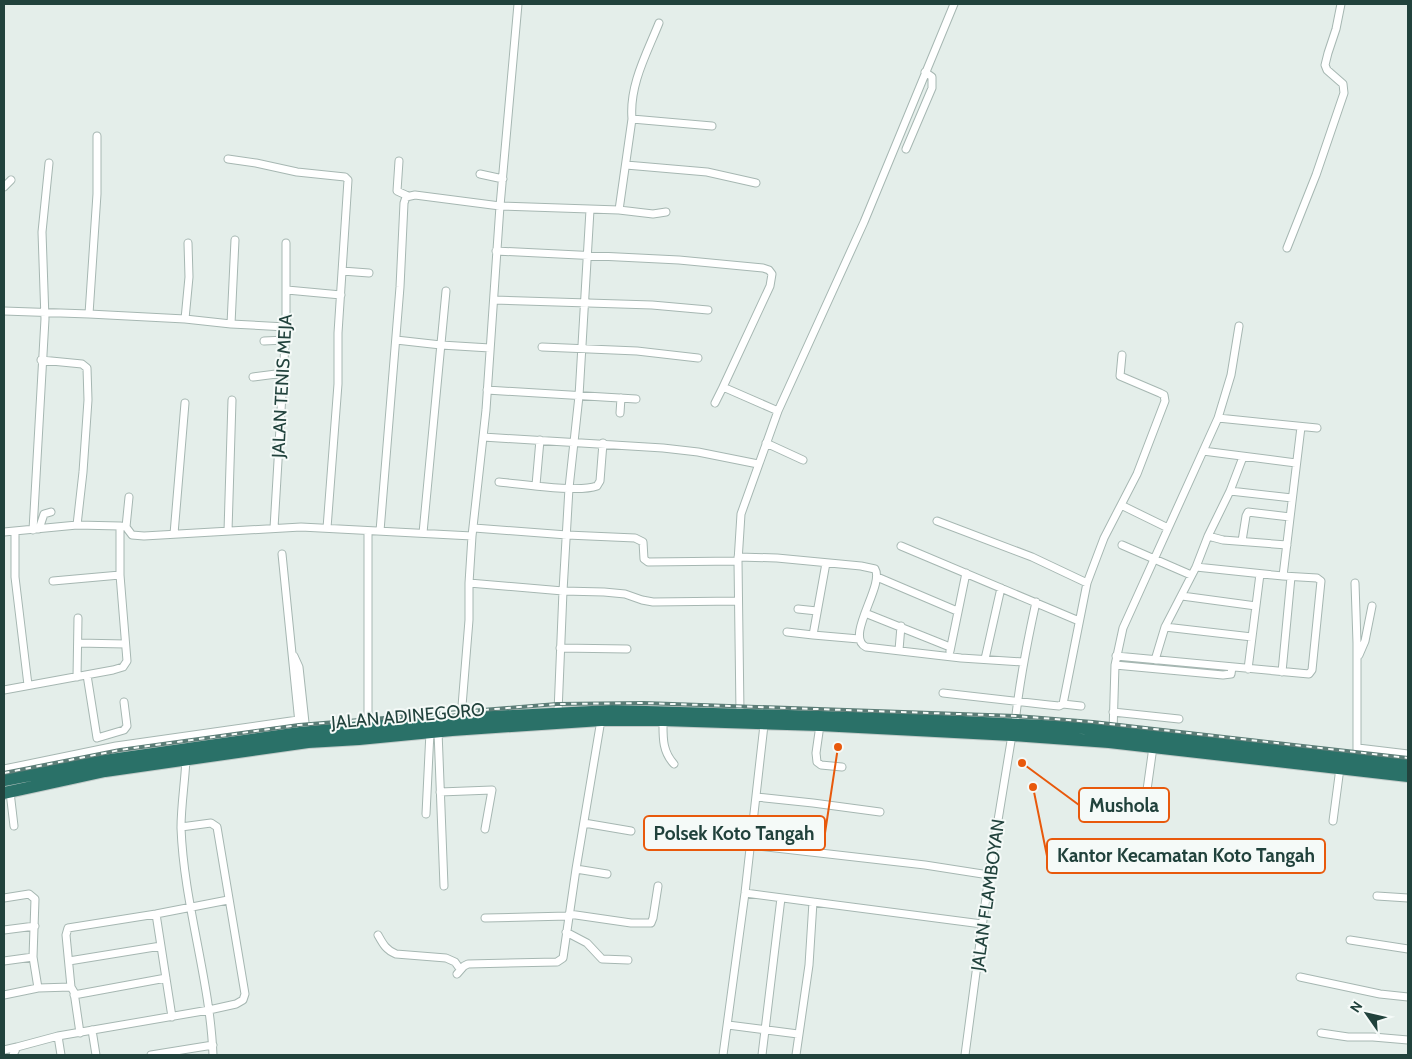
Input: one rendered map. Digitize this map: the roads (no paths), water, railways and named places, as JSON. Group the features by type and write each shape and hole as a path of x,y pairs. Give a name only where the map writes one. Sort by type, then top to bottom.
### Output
{"highway":[{"path":"4,780 106,760 301,728 472,723 558,712 621,711 740,713 1014,729 1084,728 1262,754 1340,768 1408,776"},
{"name":"JALAN ADINEGORO","path":"472,723 663,720 764,725 1014,729"},
{"name":"JALAN ADINEGORO","path":"7,792 105,771 308,742 434,731 451,724"},
{"path":"1014,729 1153,747 1249,752"},
{"path":"1262,754 1358,753 1408,764"}],"street":[{"path":"462,706 469,620 469,584 473,532 483,437 496,251 518,4"},
{"path":"740,713 738,559 741,514 778,411 864,222 954,4"},
{"path":"1287,248 1316,175 1344,93 1343,84 1327,70 1325,65 1336,29 1341,4"},
{"path":"619,210 632,118 631,105 636,85 659,23"},
{"path":"906,149 932,88 932,77 925,72"},
{"path":"632,118 712,126"},
{"path":"89,314 97,194 97,136"},
{"path":"228,159 297,172 347,178 338,333 338,384 327,528"},
{"path":"399,161 396,191 408,196 500,206 619,210 654,214 666,212"},
{"path":"36,530 44,312 42,232 49,163"},
{"path":"626,165 707,172 756,183"},
{"path":"480,174 503,179"},
{"path":"4,187 11,180"},
{"path":"380,531 396,340 404,203 408,196"},
{"path":"558,712 562,591 573,441 579,396 590,210"},
{"path":"231,324 235,240"},
{"path":"186,319 189,277 188,243"},
{"name":"JALAN TENIS MEJA","path":"274,528 286,340 286,244"},
{"path":"496,251 708,262 763,268 771,272 772,279 767,294 716,403"},
{"path":"342,271 369,273"},
{"path":"286,290 341,295"},
{"path":"423,533 446,290"},
{"path":"494,300 652,305 708,310"},
{"path":"4,311 186,319 231,324 286,326"},
{"path":"1113,732 1116,656 1126,619 1218,418 1231,375 1239,326"},
{"path":"264,341 286,340"},
{"path":"396,340 490,348"},
{"path":"542,347 637,351 698,358"},
{"path":"1063,704 1087,583 1104,538 1138,474 1165,401 1164,395 1120,376 1122,354"},
{"path":"41,360 82,364 87,368 88,400 77,525"},
{"path":"253,377 284,373"},
{"path":"723,387 778,411"},
{"path":"487,390 636,399"},
{"path":"620,413 621,398"},
{"path":"228,530 232,400"},
{"path":"174,534 185,403"},
{"path":"1218,418 1317,428"},
{"path":"1282,672 1287,545 1301,427"},
{"path":"483,437 573,441 688,450 758,464"},
{"path":"536,485 540,440"},
{"path":"499,482 569,488 588,488 599,484 603,443"},
{"path":"766,443 803,460"},
{"path":"1203,451 1296,463"},
{"path":"1155,660 1165,627 1196,567 1243,457"},
{"path":"1230,491 1292,498"},
{"path":"4,690 123,667 126,661 120,575 123,526 129,497"},
{"path":"1121,505 1168,528"},
{"path":"36,530 44,514 51,512"},
{"path":"1242,542 1248,512 1290,517"},
{"path":"937,521 1032,557 1087,583"},
{"path":"4,532 77,525 123,526 132,535 274,528 327,528 368,532 473,532 638,538 643,542 644,559 648,562 777,558 871,568 876,571 877,577 859,639 860,643 866,647 1023,662"},
{"path":"15,532 15,577 28,685"},
{"path":"368,532 368,726"},
{"path":"1208,536 1223,540 1287,545"},
{"path":"1122,545 1191,575"},
{"path":"900,546 1079,621"},
{"path":"282,554 293,654 299,667 301,728"},
{"path":"813,635 826,563"},
{"path":"1116,656 1282,672 1307,674 1311,672 1320,591 1320,581 1317,578 1287,577 1196,567"},
{"path":"949,656 966,573"},
{"path":"1248,669 1260,574"},
{"path":"53,581 120,575"},
{"path":"877,577 957,611"},
{"path":"1355,583 1358,753 1408,754"},
{"path":"469,584 625,594 653,602 738,601"},
{"path":"985,659 1001,588"},
{"path":"1182,596 1256,606"},
{"name":"JALAN FLAMBOYAN","path":"966,1055 989,875 1014,729 1023,662 1036,602"},
{"path":"1357,662 1372,606"},
{"path":"798,609 817,611"},
{"path":"865,613 950,647"},
{"path":"77,677 78,618"},
{"path":"899,650 901,626"},
{"path":"1165,627 1252,637"},
{"path":"787,632 859,639"},
{"path":"78,643 125,644"},
{"path":"560,648 627,649"},
{"path":"1115,665 1223,675 1231,674 1232,667"},
{"path":"87,675 97,738 124,730 127,726 124,702"},
{"path":"943,693 1059,706 1063,704 1081,706"},
{"path":"300,706 301,728"},
{"path":"1113,712 1179,719"},
{"path":"378,935 389,951 396,954 446,958 455,962 459,972 468,964 557,962 564,956 568,915 601,720"},
{"path":"663,720 664,748 669,759 674,764"},
{"path":"723,1055 745,893 764,725"},
{"path":"820,725 816,753 817,762 821,765 842,766"},
{"path":"4,769 116,746 301,728"},
{"path":"434,731 440,792 444,886"},
{"path":"426,814 434,731"},
{"path":"1146,797 1153,747"},
{"path":"186,759 181,827 191,907 209,1010 214,1055"},
{"path":"1333,821 1340,768"},
{"path":"440,792 492,790 485,829"},
{"path":"7,792 14,826"},
{"path":"756,797 880,812"},
{"path":"4,1050 58,1036 172,1017 241,1002 244,997 216,827 211,823 181,827"},
{"path":"584,823 631,831"},
{"path":"750,845 925,865 989,875"},
{"path":"576,869 607,874"},
{"path":"485,918 568,915 631,923 651,923 654,918 658,886"},
{"path":"745,893 982,924"},
{"path":"4,898 29,894 35,899 33,957 38,988"},
{"path":"1377,896 1408,898"},
{"path":"762,1055 781,898"},
{"path":"80,1033 73,990 70,986 66,935 68,928 228,900"},
{"path":"796,1055 809,964 813,902"},
{"path":"156,914 172,1017"},
{"path":"4,930 34,926"},
{"path":"566,932 587,943 602,959 628,960"},
{"path":"1350,940 1408,949"},
{"path":"69,961 161,946"},
{"path":"4,961 33,957"},
{"path":"1300,977 1380,994 1408,996"},
{"path":"74,996 166,978"},
{"path":"4,995 38,988 70,986"},
{"path":"728,1025 798,1034"},
{"path":"92,1030 96,1055"},
{"path":"1320,1033 1348,1037 1408,1040"},
{"path":"58,1036 60,1055"},
{"path":"151,1055 213,1045"},
{"path":"13,1055 17,1047"}],"railway":[{"path":"4,773 120,750 299,725 557,704 644,703 1016,716 1093,722 1408,758"}],"place":[{"name":"Polsek Koto Tangah","path":"838,747"},
{"name":"Mushola","path":"1022,763"},
{"name":"Kantor Kecamatan Koto Tangah","path":"1033,787"}]}
